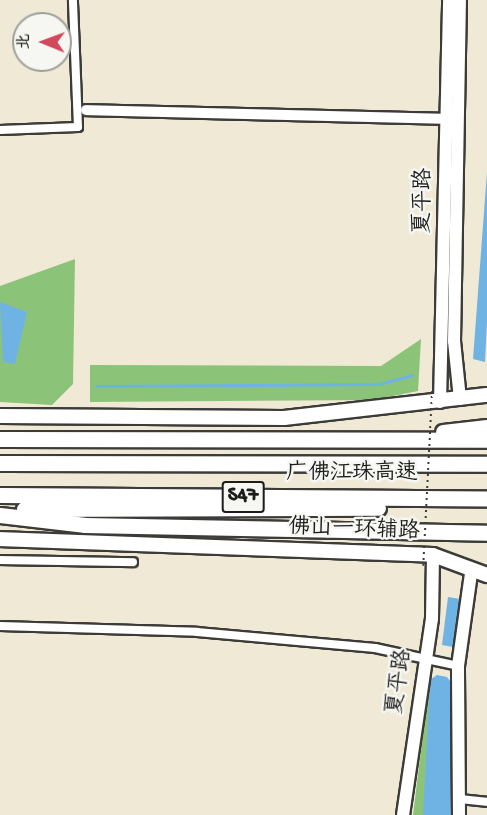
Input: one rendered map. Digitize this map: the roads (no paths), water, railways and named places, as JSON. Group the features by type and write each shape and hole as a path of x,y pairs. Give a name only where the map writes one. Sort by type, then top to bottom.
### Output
{"highway":[{"path":"351,441 487,427"},
{"path":"0,439 487,440"},
{"name":"广佛江珠高速","path":"0,463 487,464"},
{"name":"广佛江珠高速","path":"0,495 487,498"},
{"path":"0,509 382,508 457,498"},
{"path":"0,515 85,525 487,533"}],"main road":[{"name":"夏平路","path":"436,397 447,119 449,0"},
{"name":"夏平路","path":"460,0 454,341 460,399"},
{"path":"0,416 284,418 436,397 460,399 487,395"},
{"name":"佛山一环辅路","path":"0,538 428,561 487,575"},
{"name":"夏平路","path":"403,815 426,661 428,561"},
{"path":"459,815 458,666 471,573"}],"street":[{"path":"0,130 78,127 73,0"},
{"path":"86,110 447,119"},
{"path":"0,560 133,562"},
{"path":"0,626 197,632 375,648 426,661 458,666"},
{"path":"459,799 487,802"}],"water":[{"path":"487,172 487,322 485,362 473,359"},
{"path":"0,302 27,312 15,364 3,362"},
{"path":"448,597 460,599 453,647 442,645"},
{"path":"437,675 447,677 454,686 453,815 423,815 430,680"}],"waterway":[{"path":"96,386 379,384 412,375"}]}
